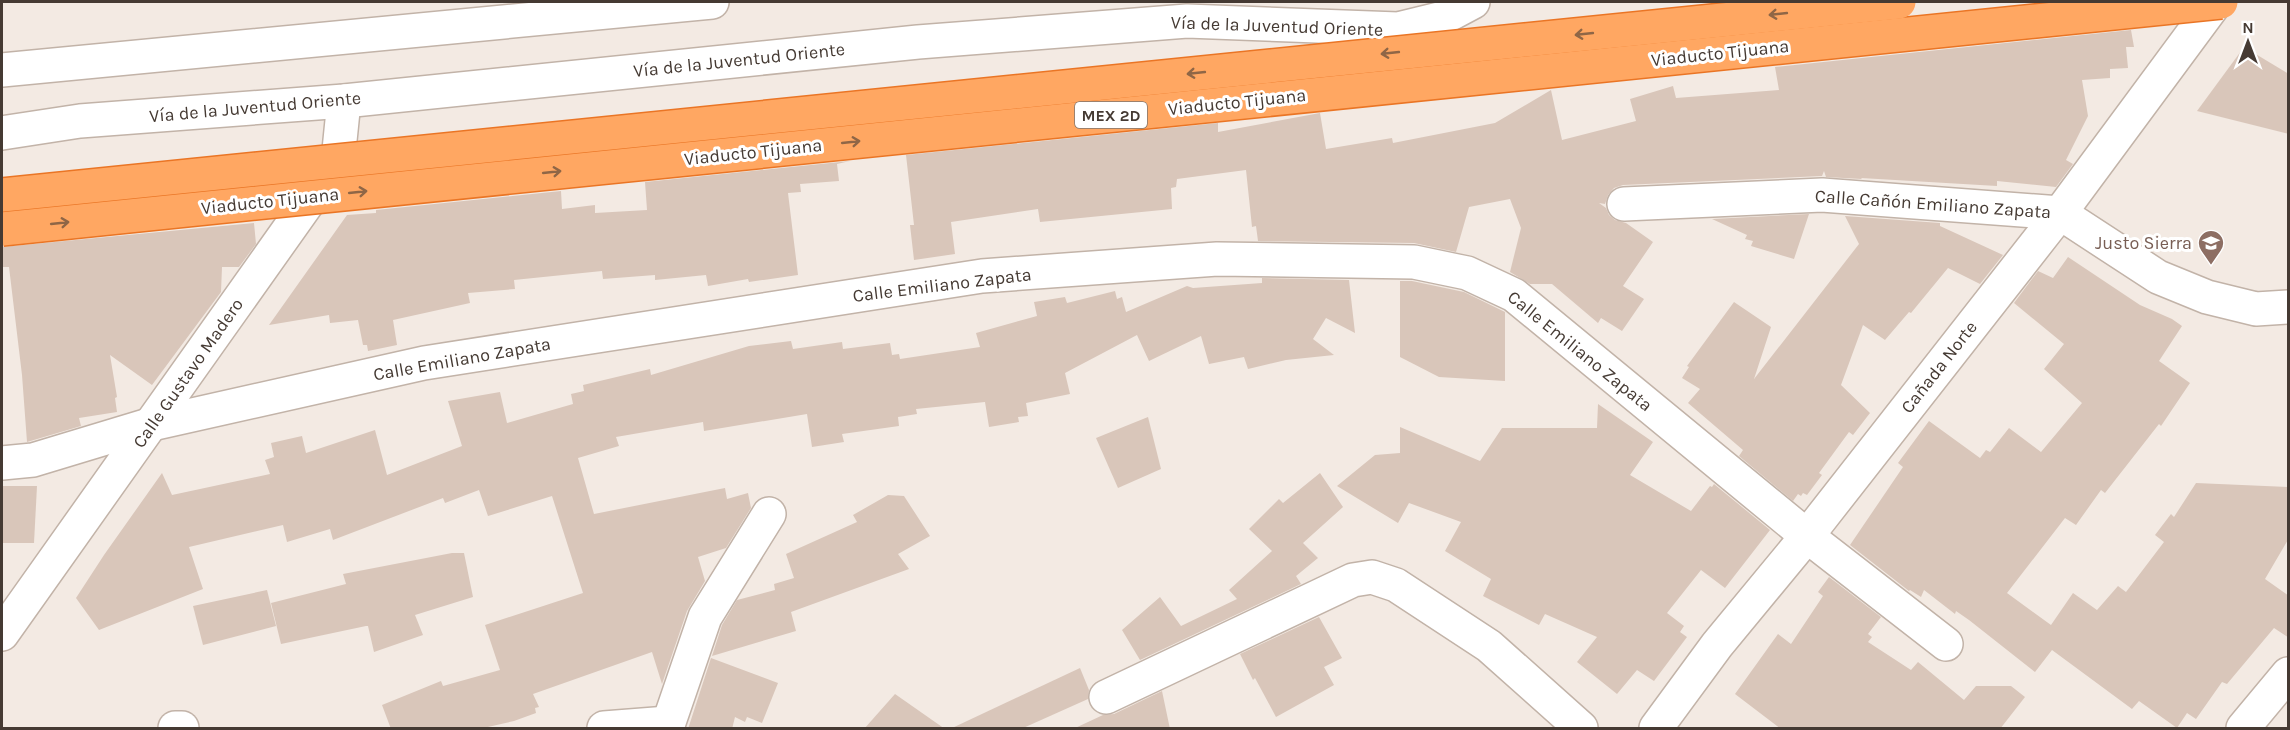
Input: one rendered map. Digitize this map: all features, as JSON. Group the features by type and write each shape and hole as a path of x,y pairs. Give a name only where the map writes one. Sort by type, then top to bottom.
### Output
{"highway":[{"name":"Viaducto Tijuana","path":"2,195 1899,2"},
{"name":"Viaducto Tijuana","path":"2,229 2221,2"}],"street":[{"path":"2,70 712,2"},
{"name":"Vía de la Juventud Oriente","path":"2,134 80,122 344,100 918,42 1187,21 1398,29 1443,18 1473,2"},
{"name":"Cañada Norte","path":"1656,729 1717,645 1807,536 2060,213 2216,2"},
{"name":"Calle Gustavo Madero","path":"2,634 338,160 344,100"},
{"name":"Calle Cañón Emiliano Zapata","path":"1624,204 1822,195 2060,213 2158,277 2207,297 2256,309 2289,307"},
{"name":"Calle Emiliano Zapata","path":"2,464 33,460 152,424 424,363 982,276 1217,260 1414,262 1467,273 1514,295 1807,536 1946,644"},
{"path":"604,729 668,726 705,617 769,514"},
{"path":"1106,697 1353,580 1372,578 1396,585 1489,646 1581,729"},
{"path":"2243,729 2289,674"},
{"path":"175,728 182,729"}],"building":[{"path":"2131,30 2134,47 2126,47 2128,68 2110,69 2110,78 2082,80 2088,116 2066,160 2073,164 2056,187 1997,181 1997,186 1826,177 1824,171 1822,176 1623,185 1614,188 1605,204 1599,203 1615,220 1626,223 1653,242 1623,286 1644,299 1622,331 1601,318 1598,323 1552,284 1530,284 1510,272 1521,228 1510,199 1469,207 1456,252 1414,243 1258,241 1256,226 1252,227 1246,170 1177,179 1176,187 1171,188 1172,209 1040,222 1038,209 951,222 955,254 914,260 910,225 914,225 906,155 1218,123 1218,132 1320,113 1326,149 1392,138 1393,143 1495,123 1551,90 1562,140 1636,121 1630,99 1673,86 1676,98 1779,90 1775,67"},
{"path":"2244,47 2289,74 2289,134 2197,111"},
{"path":"850,161 837,164 839,181 800,184 801,192 788,193 798,275 749,282 748,279 708,286 706,275 655,280 655,275 603,279 602,271 514,280 515,289 468,293 470,303 393,320 397,345 368,351 367,345 363,345 358,320 330,323 329,315 269,325 347,215 561,191 562,209 595,205 595,213 647,210 645,182"},
{"path":"1809,214 1794,259 1751,246 1753,241 1745,239 1747,235 1712,219"},
{"path":"1845,216 1940,223 1940,226 2003,255 1980,284 1948,268 1885,340 1863,325 1841,385 1870,413 1853,435 1849,432 1819,473 1822,475 1807,495 1798,494 1793,501 1739,456 1743,450 1688,403 1700,389 1682,378 1689,367 1687,366 1734,302 1771,327 1754,379 1859,244"},
{"path":"254,223 256,244 239,267 222,267 221,292 152,385 110,355 117,397 115,398 117,412 79,418 81,426 27,442 22,375 9,267 2,267 2,247"},
{"path":"2068,257 2140,305 2182,326 2159,361 2190,383 2161,426 2159,424 2105,493 2101,490 2076,525 2065,518 2007,593 2051,625 2073,593 2097,610 2118,586 2126,592 2164,542 2155,535 2171,514 2174,517 2196,483 2289,487 2289,538 2265,579 2289,596 2289,638 2274,628 2227,684 2222,682 2196,719 2187,713 2177,728 2139,701 2132,709 2052,650 2035,672 1956,611 1955,614 1924,590 1921,597 1909,591 1850,545 1903,467 1898,463 1929,421 1980,458 1986,450 1990,452 2009,428 2041,452 2082,403 2044,369 2064,344 2014,303 2038,271 2053,278"},
{"path":"1262,278 1349,280 1355,333 1326,318 1313,339 1334,355 1286,360 1248,369 1244,357 1209,364 1201,336 1149,361 1137,335 1065,373 1070,394 1026,403 1028,416 1018,417 1019,422 989,427 985,402 916,409 917,414 898,417 899,426 842,434 844,442 812,447 807,414 704,431 703,422 616,437 619,446 578,458 594,514 725,488 727,499 748,493 751,508 726,548 698,557 705,581 687,611 662,684 652,652 533,694 539,707 535,708 536,713 514,721 479,729 391,729 382,705 441,681 443,686 500,670 485,625 583,593 552,496 488,516 479,490 445,503 443,498 333,540 330,529 287,542 283,525 189,547 203,589 99,630 76,598 162,473 172,495 270,474 265,460 274,457 271,443 302,436 306,453 375,430 387,475 462,446 448,401 500,392 507,423 573,404 571,394 584,391 583,385 650,369 651,375 749,346 791,341 793,349 842,342 843,349 890,343 892,355 899,354 900,359 980,347 976,333 1037,316 1034,302 1065,297 1067,303 1115,291 1117,299 1122,297 1126,312 1187,286 1193,288 1262,283"},
{"path":"1400,281 1412,281 1464,292 1505,312 1505,381 1439,377 1400,357"},
{"path":"1598,404 1653,442 1630,475 1691,511 1714,484 1770,530 1725,588 1701,570 1667,613 1684,626 1680,632 1687,637 1654,681 1637,670 1617,694 1577,662 1597,637 1545,614 1539,625 1483,596 1491,579 1445,551 1461,522 1409,503 1398,523 1337,486 1375,455 1400,453 1400,427 1480,461 1502,428 1597,428"},
{"path":"1148,417 1161,469 1118,488 1096,438"},
{"path":"1320,473 1343,507 1303,543 1318,558 1296,576 1301,584 1140,660 1122,630 1160,597 1181,626 1237,599 1229,590 1272,551 1249,529 1279,499 1283,503"},
{"path":"2,486 37,486 34,543 2,543"},
{"path":"888,495 904,496 930,536 898,554 909,569 791,612 796,631 712,656 722,625 737,600 775,590 774,584 794,578 786,554 857,522 853,515"},
{"path":"452,553 464,553 473,597 415,615 423,635 374,652 368,626 281,644 271,603 346,584 343,574"},
{"path":"1829,577 1881,617 1868,634 1872,637 1868,642 1911,670 1918,662 1964,700 1976,686 2011,686 2025,697 2000,729 1781,729 1735,694 1778,634 1791,644 1823,596 1818,592"},
{"path":"267,590 276,626 203,645 193,606"},
{"path":"1319,617 1342,658 1324,667 1334,685 1276,717 1240,654"},
{"path":"711,658 778,683 762,723 747,717 745,722 735,717 732,729 688,729"},
{"path":"1080,668 1089,690 1088,699 1021,729 950,729"},
{"path":"1162,691 1170,729 1073,729 1103,715 1114,714"},
{"path":"895,694 945,729 864,729"}],"place":[{"name":"Justo Sierra","path":"2211,266"}]}
